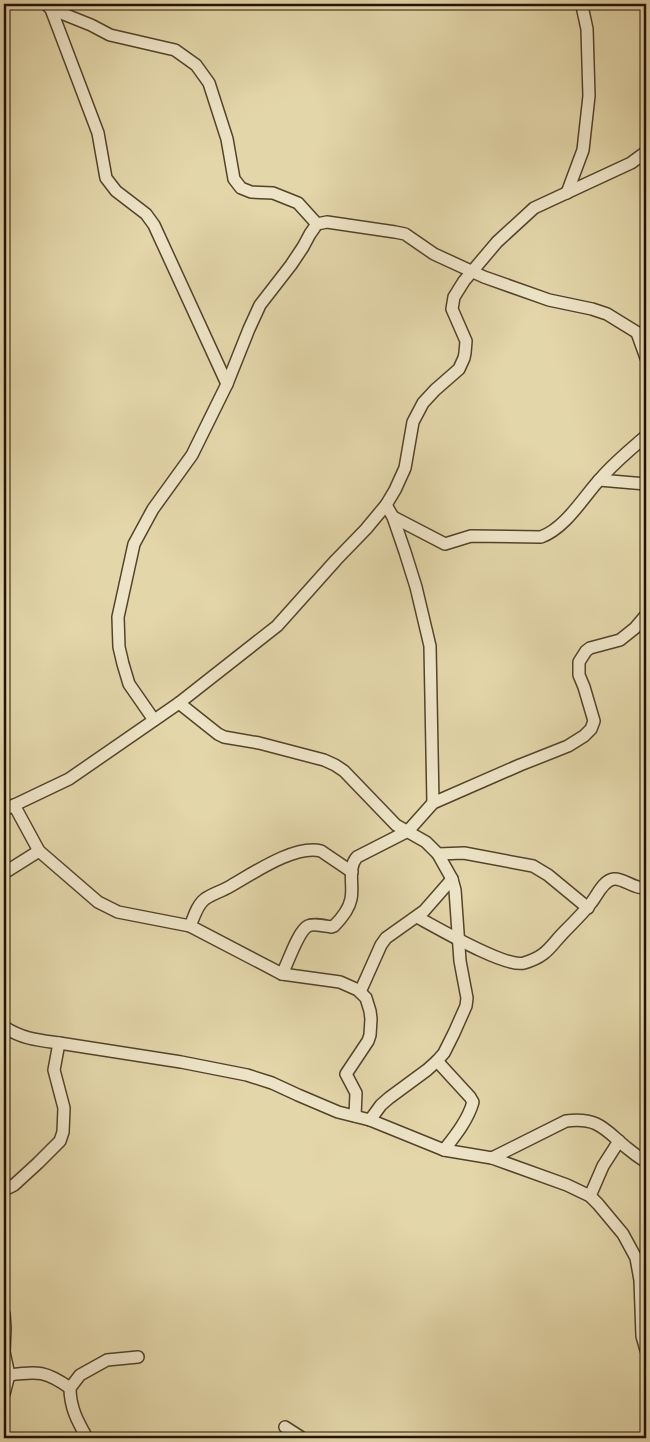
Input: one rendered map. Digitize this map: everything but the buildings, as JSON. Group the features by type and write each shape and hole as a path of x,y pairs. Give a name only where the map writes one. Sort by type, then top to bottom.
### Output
{"street":[{"path":"567,193 583,150 589,96 587,29 580,4"},
{"path":"49,6 110,35 175,50 196,65 209,83 228,138 234,179 241,188 251,192 273,193 298,203 318,224"},
{"path":"49,6 98,132 106,178 116,191 146,214 154,225 227,384"},
{"path":"355,1116 356,1093 346,1074 368,1041 371,1018 366,998 360,992 340,982 282,974 190,926 118,912 98,902 39,851 9,808 69,779 179,703 277,626 366,529 386,505 395,490 404,468 413,422 434,390 459,369 466,353 466,341 452,309 454,297 464,281 497,242 534,208 631,163 646,152"},
{"path":"154,720 130,684 119,647 118,617 134,544 154,509 192,455 227,384 260,305 291,265 318,224 327,222 405,234 434,254 484,276 549,300 607,314 642,336 646,358"},
{"path":"393,517 445,544 471,536 541,537 548,534 564,521 612,466 646,436"},
{"path":"599,480 646,484"},
{"path":"386,505 393,517 416,587 430,646 433,803"},
{"path":"282,974 301,932 311,925 331,927 342,916 351,900 354,860 361,854 408,831 433,803 568,746 584,736 591,729 594,721 579,675 579,662 590,648 620,640 635,628 646,615"},
{"path":"179,703 224,737 259,743 324,760 344,771 396,825 426,842 438,854 452,879 455,890 460,961 467,998 466,1006 444,1053 427,1070 381,1105 370,1120"},
{"path":"190,926 199,905 206,898 228,888 270,863 301,851 322,850 352,872"},
{"path":"4,873 39,851"},
{"path":"438,854 464,853 533,866 548,875 588,908"},
{"path":"360,992 386,938 424,911 452,879"},
{"path":"417,917 458,939 504,960 523,963 547,952 588,908 605,883 619,879 637,888 646,888"},
{"path":"4,1027 16,1035 24,1037 181,1062 247,1075 272,1083 338,1112 370,1120 444,1150 492,1158 567,1185 590,1196 623,1234 636,1258 640,1280 642,1336 646,1350"},
{"path":"4,1190 14,1185 60,1141 64,1126 64,1108 54,1070 59,1043"},
{"path":"437,1061 473,1102 471,1111 444,1150"},
{"path":"492,1158 566,1121 574,1120 597,1124 605,1128 646,1162"},
{"path":"590,1196 603,1166 619,1141"},
{"path":"4,1314 4,1352 9,1375 4,1394"},
{"path":"87,1438 73,1412 70,1388 80,1375 107,1360 138,1357"},
{"path":"9,1375 27,1372 46,1374 70,1388"},
{"path":"284,1427 302,1438"}]}
